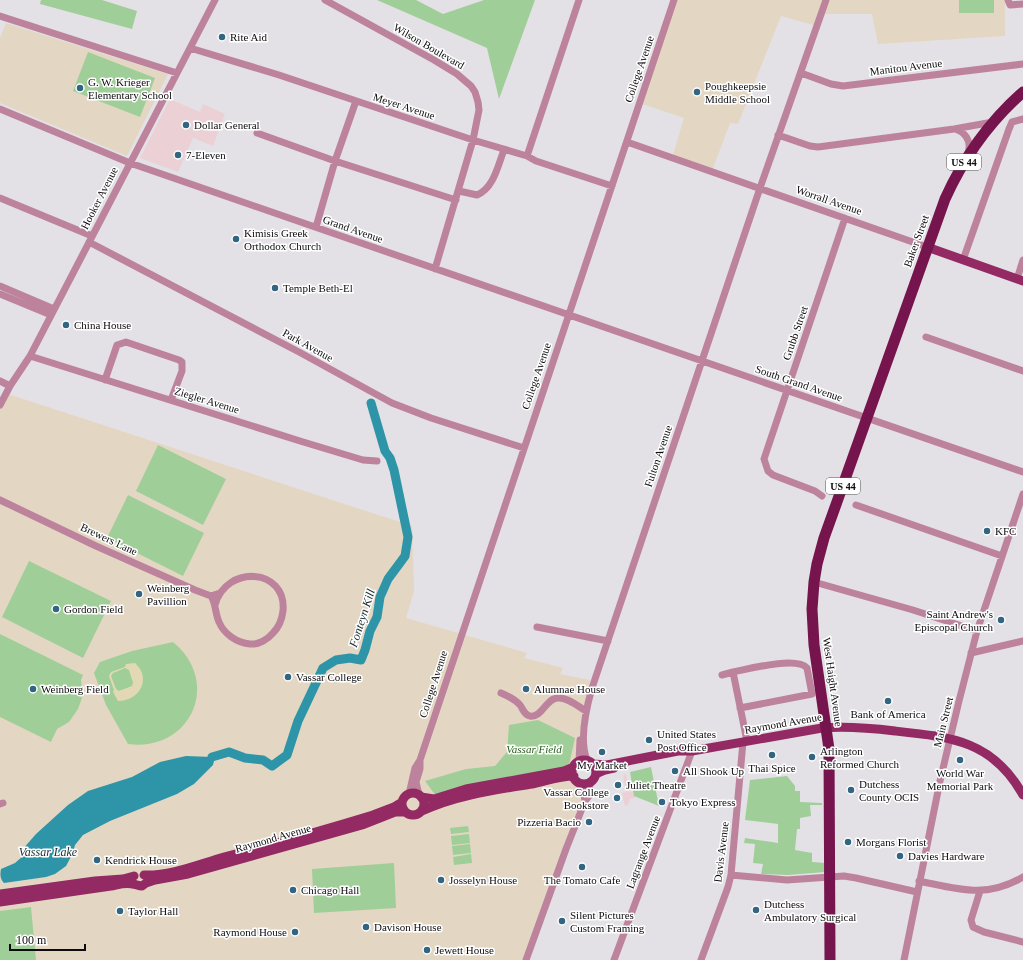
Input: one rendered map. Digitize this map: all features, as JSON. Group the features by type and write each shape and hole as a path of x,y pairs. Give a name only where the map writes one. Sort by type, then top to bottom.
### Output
{"highway":[{"name":"Baker Street","path":"867,417 945,198 966,158 993,122 1023,92"},
{"name":"West Haight Avenue","path":"830,960 830,767 827,728 812,627 812,609 814,582 824,538 867,417"}],"main road":[{"name":"Worrall Avenue","path":"927,247 1020,280"},
{"name":"Raymond Avenue","path":"420,796 434,799 466,789 564,771 581,766 607,764 678,751 692,751 827,728 849,726 950,738 975,747 995,760 1012,778 1023,795"},
{"name":"Raymond Avenue","path":"596,774 605,770 684,755 692,751"},
{"name":"Raymond Avenue","path":"422,811 452,799 565,776 581,766"},
{"path":"581,766 595,767 596,774 586,782 577,780 581,766"},
{"path":"416,793 420,796 424,804 422,811 414,815 405,812 402,802 404,797 409,794 416,793"},
{"name":"Raymond Avenue","path":"145,879 157,874 182,869 374,815 402,802"},
{"name":"Raymond Avenue","path":"145,879 156,880 188,874 362,825 395,812 405,812"},
{"name":"Raymond Avenue","path":"0,894 94,881 123,879 134,880 140,887 144,886 145,879"},
{"name":"Raymond Avenue","path":"0,902 111,886 134,880"}],"street":[{"name":"Hooker Avenue","path":"0,405 10,386 30,356 214,0"},
{"name":"Wilson Boulevard","path":"325,0 434,60 465,80 475,92 478,102 478,118 459,190 435,269"},
{"path":"527,156 579,0"},
{"name":"College Avenue","path":"409,794 415,768 420,760 674,0"},
{"name":"Fulton Avenue","path":"581,766 584,752 586,711 592,688 778,135 826,0"},
{"path":"1008,0 1010,5 1023,4"},
{"path":"0,16 177,73"},
{"name":"Meyer Avenue","path":"190,48 504,150 527,156 536,161 612,186"},
{"name":"Manitou Avenue","path":"800,73 831,84 843,86 1021,65"},
{"path":"316,227 335,160 356,101"},
{"path":"0,109 130,163"},
{"path":"963,260 1009,129 1012,122 1023,119"},
{"path":"778,135 810,146 818,147 954,129 993,122"},
{"path":"954,129 961,131 969,142 970,149 966,158"},
{"path":"257,132 335,160 456,200"},
{"name":"Worrall Avenue","path":"626,142 927,247"},
{"path":"459,190 477,195 485,190 490,185 504,150"},
{"name":"Grand Avenue","path":"130,163 568,315"},
{"name":"Park Avenue","path":"0,198 90,239 392,403 431,418 524,448"},
{"name":"Grubb Street","path":"822,496 815,491 773,475 768,471 764,459 845,218"},
{"path":"1020,280 1023,260"},
{"path":"0,286 53,312"},
{"path":"0,294 53,312"},
{"name":"South Grand Avenue","path":"568,315 1023,472"},
{"path":"926,337 1023,371"},
{"path":"105,380 117,345 126,342 182,362 182,371 171,400"},
{"name":"Ziegler Avenue","path":"30,356 300,441 363,460 377,461"},
{"path":"0,381 10,386"},
{"name":"Main Street","path":"904,960 919,881 950,738 971,653 1023,494"},
{"name":"Brewers Lane","path":"0,500 168,578 211,596"},
{"path":"856,505 1002,556"},
{"path":"215,605 220,593 227,585 241,578 254,577 266,579 277,588 281,594 283,606 281,620 274,632 263,642 254,644 243,643 231,637 219,621 211,596 220,593"},
{"path":"814,582 913,610 977,631"},
{"path":"537,627 608,641"},
{"path":"971,653 1023,641"},
{"path":"722,675 790,662 803,665 807,668 812,694 740,708"},
{"name":"Davis Avenue","path":"701,960 731,875 745,742 734,672"},
{"path":"501,693 520,705 525,714 532,716 537,714 551,700 556,698 564,699 586,711"},
{"name":"Lagrange Avenue","path":"614,960 692,751"},
{"name":"College Avenue","path":"420,760 420,769 416,782 420,796"},
{"path":"526,960 585,801 586,782"},
{"path":"731,875 787,880 844,876 917,892"},
{"path":"919,881 961,890 980,891 1002,886 1016,881 1023,876"},
{"path":"980,891 971,920 973,927 984,932 1023,942"}],"shaded area":[{"name":"Poughkeepsie Middle School","path":"674,0 1005,0 1005,36 878,44 872,14 821,14 817,26 781,16 738,124 730,123 712,171 672,158 684,118 639,103"},
{"name":"G. W. Krieger Elementary School","path":"6,23 168,74 127,156 0,103 0,38"},
{"path":"170,99 200,112 203,104 225,114 213,146 193,138 178,172 140,158"},
{"name":"Vassar College","path":"8,394 412,526 414,591 406,618 527,653 524,658 563,668 560,674 590,680 578,757 572,774 580,784 584,800 524,960 0,960 0,410"},
{"path":"626,774 629,792 634,791 635,798 630,799 628,805 625,806 622,793 626,792 623,775"}],"green space":[{"path":"41,0 102,0 137,11 132,29 40,4"},
{"path":"377,0 416,0 443,14 484,0 535,0 499,99 487,48"},
{"path":"959,0 994,0 994,13 959,13"},
{"path":"88,52 155,78 140,117 73,91"},
{"path":"158,445 226,479 203,525 136,491"},
{"path":"128,495 204,533 183,576 107,538"},
{"name":"Gordon Field","path":"29,561 111,601 83,658 2,617"},
{"path":"0,634 83,675 81,680 82,698 78,709 69,722 57,729 51,742 0,717"},
{"path":"173,642 188,658 196,676 197,694 192,711 183,726 168,737 150,744 128,744 106,705 94,673 100,662 132,651"},
{"name":"Vassar Field","path":"538,720 575,738 569,765 557,772 436,796 425,781 466,769 495,766 507,752 509,725"},
{"path":"651,767 659,806 634,796 630,772"},
{"path":"787,776 795,786 795,791 800,791 800,802 822,803 822,805 810,805 811,816 800,818 800,829 797,829 795,850 812,853 812,862 826,863 825,872 788,875 761,874 763,864 753,863 755,844 744,843 745,838 778,843 778,824 745,820 750,780"},
{"path":"468,826 469,832 451,834 450,828"},
{"path":"469,834 470,843 452,845 451,836"},
{"path":"470,844 471,853 453,855 452,846"},
{"path":"471,854 472,863 454,865 453,857"},
{"path":"394,863 396,908 314,913 312,869"},
{"path":"31,907 36,960 0,960 0,911"}],"sand":[{"path":"135,663 143,675 143,682 138,693 126,700 118,701 113,692 114,690 109,676 111,672 125,667 126,664","holes":["125,668 129,670 133,683 132,686 119,691 116,689 111,676 113,673"]}],"water":[{"name":"Vassar Lake","path":"186,756 212,757 214,761 213,765 194,784 177,794 110,821 83,835 75,845 73,853 66,866 55,874 46,877 4,883 0,873 1,869 15,863 23,856 22,850 36,834 68,805 88,791 132,777 160,762"}],"waterway":[{"name":"Fonteyn Kill","path":"212,757 229,752 245,758 263,760 272,766 287,755 298,721 323,668 336,660 350,658 361,660 370,631 377,617 380,597 388,579 405,556 408,537 394,470 390,458 385,451 371,403"}],"place":[{"name":"Rite Aid","path":"222,37"},
{"name":"G. W. Krieger Elementary School","path":"80,88"},
{"name":"Poughkeepsie Middle School","path":"697,92"},
{"name":"Dollar General","path":"186,125"},
{"name":"7-Eleven","path":"178,155"},
{"name":"Kimisis Greek Orthodox Church","path":"236,239"},
{"name":"Temple Beth-El","path":"275,288"},
{"name":"China House","path":"66,325"},
{"name":"KFC","path":"987,531"},
{"name":"Weinberg Pavillion","path":"139,594"},
{"name":"Gordon Field","path":"56,609"},
{"name":"Saint Andrew's Episcopal Church","path":"1001,620"},
{"name":"Vassar College","path":"288,677"},
{"name":"Weinberg Field","path":"33,689"},
{"name":"Alumnae House","path":"526,689"},
{"name":"Bank of America","path":"888,701"},
{"name":"United States Post Office","path":"649,740"},
{"name":"My Market","path":"602,752"},
{"name":"Thai Spice","path":"772,755"},
{"name":"Arlington Reformed Church","path":"812,757"},
{"name":"World War Memorial Park","path":"960,760"},
{"name":"All Shook Up","path":"675,771"},
{"name":"Juliet Theatre","path":"618,785"},
{"name":"Dutchess County OCIS","path":"851,790"},
{"name":"Vassar College Bookstore","path":"617,798"},
{"name":"Tokyo Express","path":"662,802"},
{"name":"Pizzeria Bacio","path":"589,822"},
{"name":"Morgans Florist","path":"848,842"},
{"name":"Davies Hardware","path":"900,856"},
{"name":"Kendrick House","path":"97,860"},
{"name":"The Tomato Cafe","path":"582,867"},
{"name":"Josselyn House","path":"441,880"},
{"name":"Chicago Hall","path":"293,890"},
{"name":"Dutchess Ambulatory Surgical","path":"756,910"},
{"name":"Taylor Hall","path":"120,911"},
{"name":"Silent Pictures Custom Framing","path":"562,921"},
{"name":"Davison House","path":"366,927"},
{"name":"Raymond House","path":"295,932"},
{"name":"Jewett House","path":"427,950"}]}
